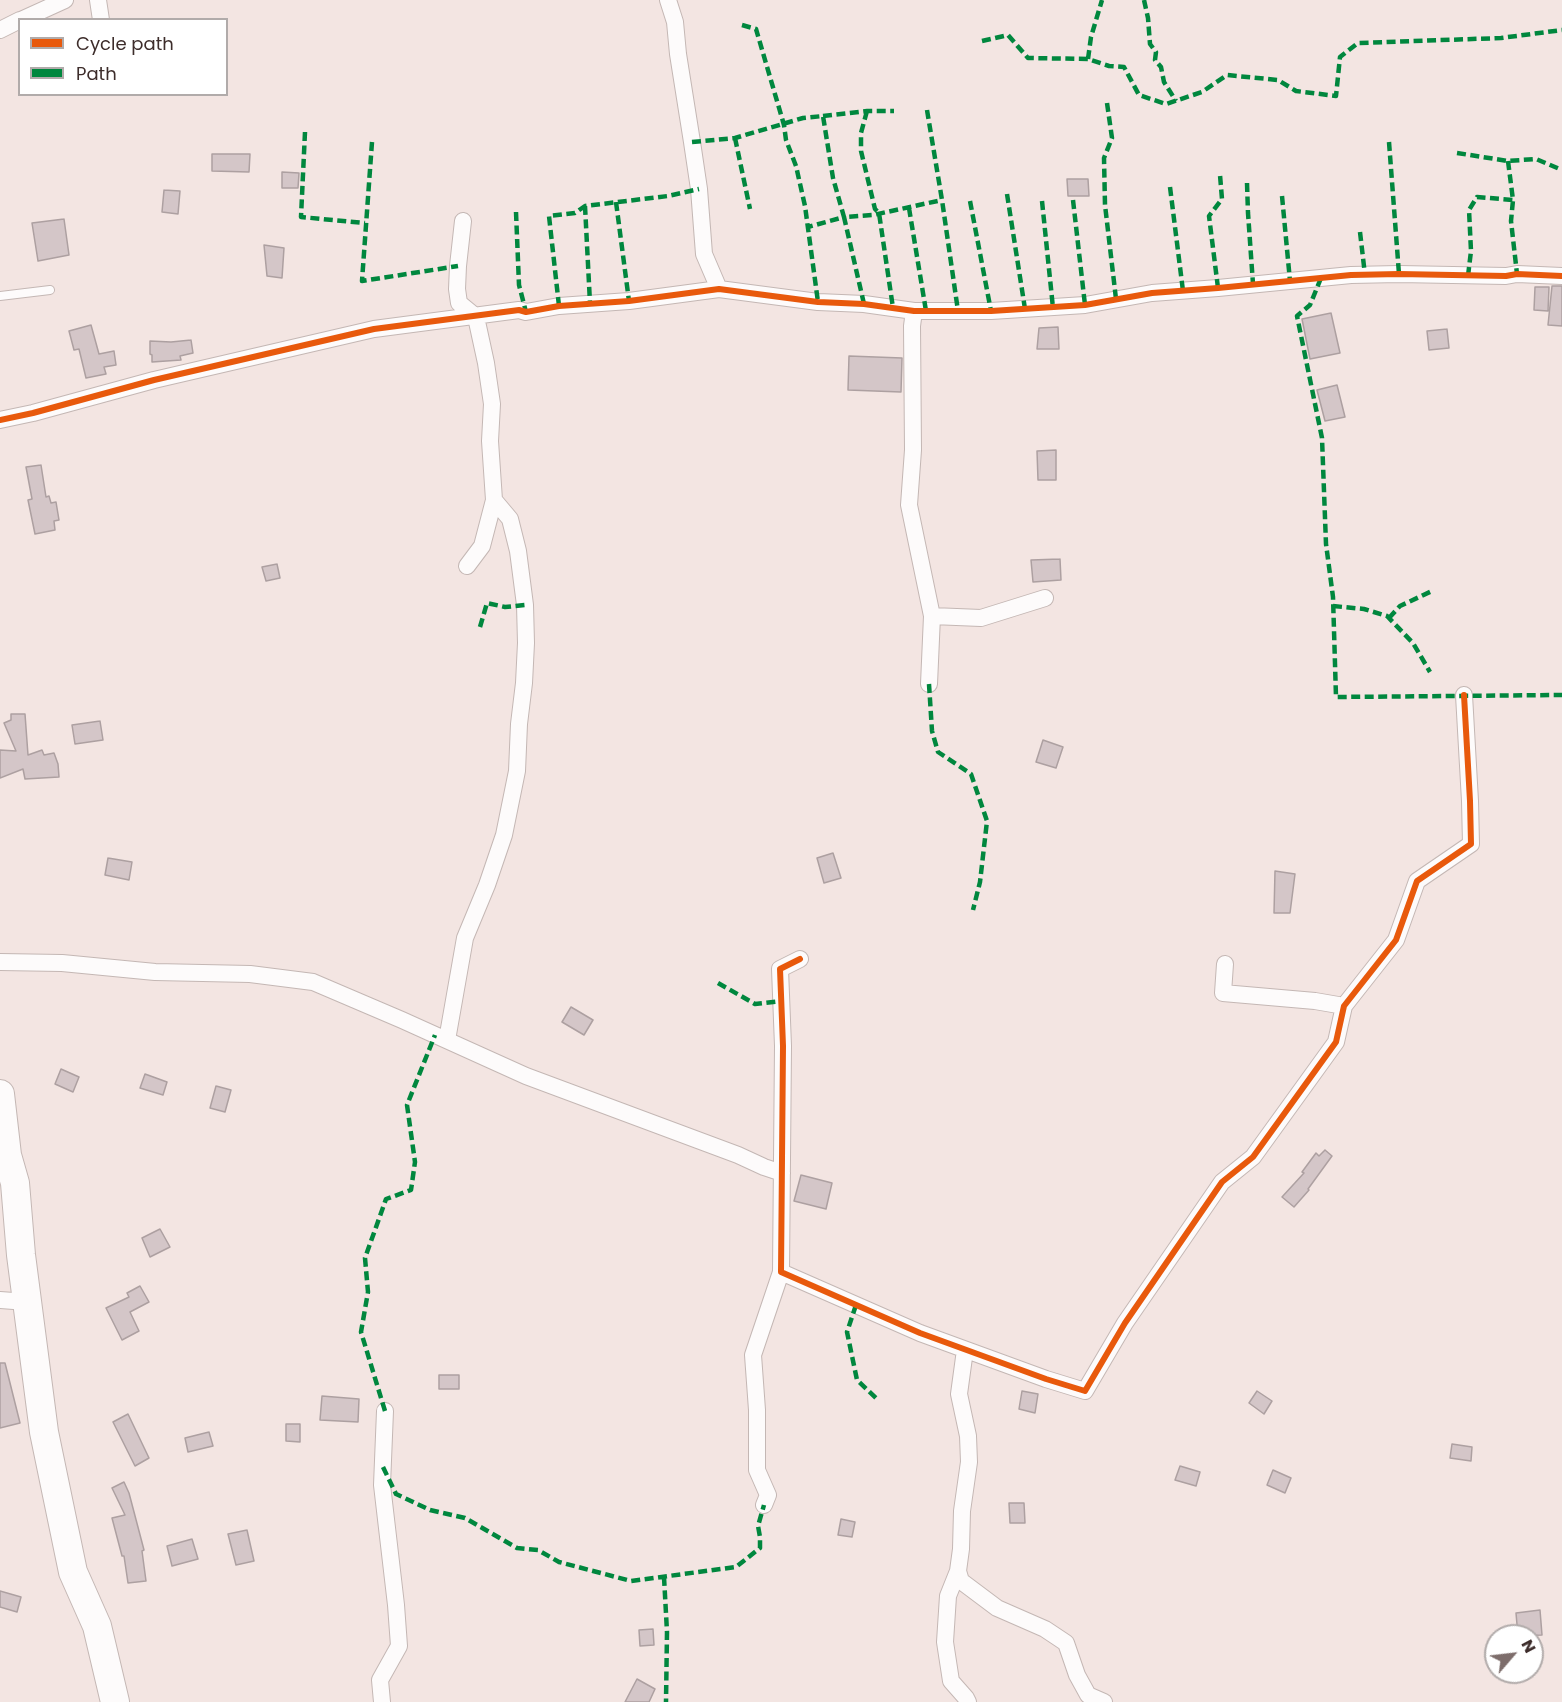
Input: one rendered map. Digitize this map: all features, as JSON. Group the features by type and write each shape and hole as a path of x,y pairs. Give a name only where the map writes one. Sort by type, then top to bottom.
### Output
{"highway":[{"path":"0,1094 3,1156 15,1183 21,1255 13,1301 74,1572 97,1626 115,1702"}],"street":[{"path":"24,18 65,0"},
{"path":"98,0 101,18"},
{"path":"668,0 675,22 699,189 704,254 719,289"},
{"path":"0,30 18,21"},
{"path":"463,220 457,289 459,303 476,317 486,363 492,404 490,441 494,500 482,546 467,566"},
{"path":"0,420 164,377 374,329 519,310 526,312 569,305 629,302 719,289 818,302 864,304 914,310 990,311 1085,305 1152,293 1351,275 1562,276"},
{"path":"914,310 912,326 913,450 909,506 932,616 929,684"},
{"path":"447,1040 465,938 487,885 504,834 517,771 526,653 525,605 518,551 510,519 494,500"},
{"path":"932,616 981,618 1045,598"},
{"path":"781,1272 920,1333 1046,1380 1085,1391 1125,1323 1216,1190 1222,1182 1252,1157 1336,1042 1344,1006 1396,940 1417,881 1471,844 1464,695"},
{"path":"764,1505 768,1495 757,1470 757,1410 753,1355 781,1272 783,1046 780,969 800,959"},
{"path":"0,962 62,963 154,972 250,974 313,982 526,1076 782,1173"},
{"path":"1225,964 1223,993 1315,1001 1344,1006"},
{"path":"965,1350 960,1394 968,1436 969,1462 962,1511 961,1549 958,1571 948,1596 945,1642 951,1681 968,1702"},
{"path":"382,1702 380,1680 399,1646 382,1485 385,1411"},
{"path":"958,1571 961,1581 997,1608 1045,1629 1066,1643 1077,1675 1088,1695 1104,1702"}],"lane":[{"path":"0,296 50,290"}],"building":[{"path":"212,154 250,154 249,172 212,171"},
{"path":"282,172 299,173 298,188 282,188"},
{"path":"1067,179 1088,179 1089,196 1068,196"},
{"path":"164,190 180,191 178,214 162,212"},
{"path":"64,219 69,255 38,261 32,223"},
{"path":"264,245 284,248 282,278 267,276"},
{"path":"1552,286 1562,286 1562,326 1548,325"},
{"path":"1535,287 1549,287 1548,311 1534,310"},
{"path":"1331,313 1340,353 1310,359 1302,319"},
{"path":"91,325 99,354 114,351 116,365 104,367 106,374 86,378 79,349 74,350 69,331"},
{"path":"1058,327 1059,349 1037,349 1039,328"},
{"path":"1447,329 1449,348 1429,350 1427,331"},
{"path":"191,340 193,353 180,356 181,360 152,362 150,341"},
{"path":"849,356 902,358 901,392 848,390"},
{"path":"1337,385 1345,417 1325,421 1317,390"},
{"path":"1056,450 1056,480 1038,480 1037,451"},
{"path":"41,465 46,497 49,496 51,503 56,502 59,520 54,521 55,530 35,534 28,500 32,499 26,467"},
{"path":"1060,559 1061,580 1033,582 1031,560"},
{"path":"277,564 280,578 266,581 262,567"},
{"path":"11,714 25,714 28,755 42,750 44,755 54,753 59,777 25,779 23,769 0,778 0,750 16,751 4,723 11,720"},
{"path":"100,721 103,740 75,744 72,725"},
{"path":"1043,740 1063,747 1056,768 1036,762"},
{"path":"833,853 841,878 824,883 817,858"},
{"path":"108,858 132,862 129,880 105,875"},
{"path":"1275,871 1295,874 1290,913 1274,913"},
{"path":"571,1007 593,1020 584,1035 562,1022"},
{"path":"61,1069 79,1077 73,1092 55,1084"},
{"path":"145,1074 167,1082 163,1095 140,1088"},
{"path":"216,1086 231,1090 225,1112 210,1108"},
{"path":"1325,1150 1332,1156 1309,1190 1294,1207 1282,1197 1304,1173 1302,1172 1316,1153 1319,1156"},
{"path":"801,1175 832,1183 826,1209 794,1201"},
{"path":"160,1229 170,1247 150,1257 142,1238"},
{"path":"140,1286 149,1302 130,1312 139,1331 122,1340 106,1308 129,1297 127,1293"},
{"path":"0,1363 5,1363 20,1423 0,1428"},
{"path":"439,1375 459,1375 459,1389 439,1389"},
{"path":"1022,1391 1038,1394 1035,1413 1019,1409"},
{"path":"1257,1391 1272,1401 1264,1414 1249,1403"},
{"path":"322,1396 359,1399 358,1422 320,1420"},
{"path":"128,1414 149,1458 135,1466 113,1422"},
{"path":"286,1424 300,1424 300,1442 286,1441"},
{"path":"209,1432 213,1446 188,1452 185,1438"},
{"path":"1452,1444 1472,1447 1471,1461 1450,1458"},
{"path":"1180,1466 1200,1472 1196,1486 1175,1480"},
{"path":"1273,1470 1291,1478 1285,1493 1267,1485"},
{"path":"124,1482 144,1550 142,1551 146,1581 128,1583 124,1556 122,1556 112,1518 125,1515 112,1488"},
{"path":"1009,1503 1024,1503 1025,1523 1010,1523"},
{"path":"841,1519 855,1522 852,1537 838,1535"},
{"path":"247,1530 254,1561 236,1565 228,1534"},
{"path":"192,1539 198,1559 172,1566 167,1546"},
{"path":"0,1591 21,1597 17,1612 0,1607"},
{"path":"1540,1610 1541,1624 1517,1624 1516,1613"},
{"path":"653,1629 654,1645 640,1646 639,1630"},
{"path":"637,1679 655,1689 649,1702 625,1702"}],"marked path":[{"path":"1088,59 1091,37 1102,0"},
{"path":"1144,0 1150,44 1156,52 1155,60 1161,67 1164,82 1176,101"},
{"path":"742,25 756,29 784,125 786,140 796,166 805,206 818,302"},
{"path":"982,41 1008,35 1028,58 1088,59 1109,66 1124,67 1139,95 1166,104 1202,92 1227,75 1278,80 1296,91 1336,96 1340,57 1358,43 1501,38 1562,30"},
{"path":"1107,103 1112,138 1104,158 1105,205 1116,299"},
{"path":"927,110 958,311"},
{"path":"867,111 861,133 861,151 875,209 879,213 893,308"},
{"path":"823,116 867,111 894,111"},
{"path":"692,142 735,138 803,118 823,116 833,178 844,217 808,227"},
{"path":"305,132 301,217 365,223"},
{"path":"735,138 750,209"},
{"path":"372,142 362,281 458,266"},
{"path":"1389,142 1399,274"},
{"path":"1457,153 1508,161 1536,159 1562,170"},
{"path":"1508,161 1513,200 1511,221 1517,274"},
{"path":"1218,288 1209,216 1222,199 1220,175"},
{"path":"1247,183 1253,284"},
{"path":"1170,187 1183,291"},
{"path":"559,306 549,216 575,213 585,206 668,196 699,189"},
{"path":"1007,194 1025,309"},
{"path":"1282,196 1290,281"},
{"path":"1468,276 1471,251 1469,210 1477,197 1513,200"},
{"path":"864,304 844,217 873,215 942,200"},
{"path":"1073,200 1085,305"},
{"path":"970,201 991,311"},
{"path":"1042,201 1053,308"},
{"path":"616,202 629,301"},
{"path":"585,206 590,303"},
{"path":"909,208 926,311"},
{"path":"516,212 519,285 526,312"},
{"path":"1360,232 1365,275"},
{"path":"1321,278 1310,305 1297,316 1322,438 1326,544 1333,597 1336,697 1562,695"},
{"path":"1389,618 1400,606 1432,591"},
{"path":"480,627 487,603 505,607 525,605"},
{"path":"1333,606 1364,609 1387,616 1413,643 1430,672"},
{"path":"929,684 932,731 938,752 971,774 987,821 980,882 973,910"},
{"path":"718,983 755,1004 781,1001"},
{"path":"385,1411 361,1332 368,1292 365,1258 386,1199 411,1190 415,1162 407,1105 435,1035"},
{"path":"856,1305 847,1332 857,1380 879,1401"},
{"path":"383,1467 396,1494 430,1510 465,1518 517,1548 538,1550 559,1562 631,1581 736,1567 760,1548 758,1526 764,1505"},
{"path":"664,1577 667,1632 666,1702"}],"cycle path":[{"path":"0,420 154,380 374,329 519,310 526,312 559,306 629,301 719,289 818,302 864,304 914,311 991,311 1085,305 1152,293 1351,275 1562,276"},
{"path":"800,959 780,969 783,1046 781,1272 920,1333 1085,1391 1125,1323 1222,1182 1253,1157 1336,1042 1344,1006 1396,940 1417,881 1471,844 1464,695"}]}
